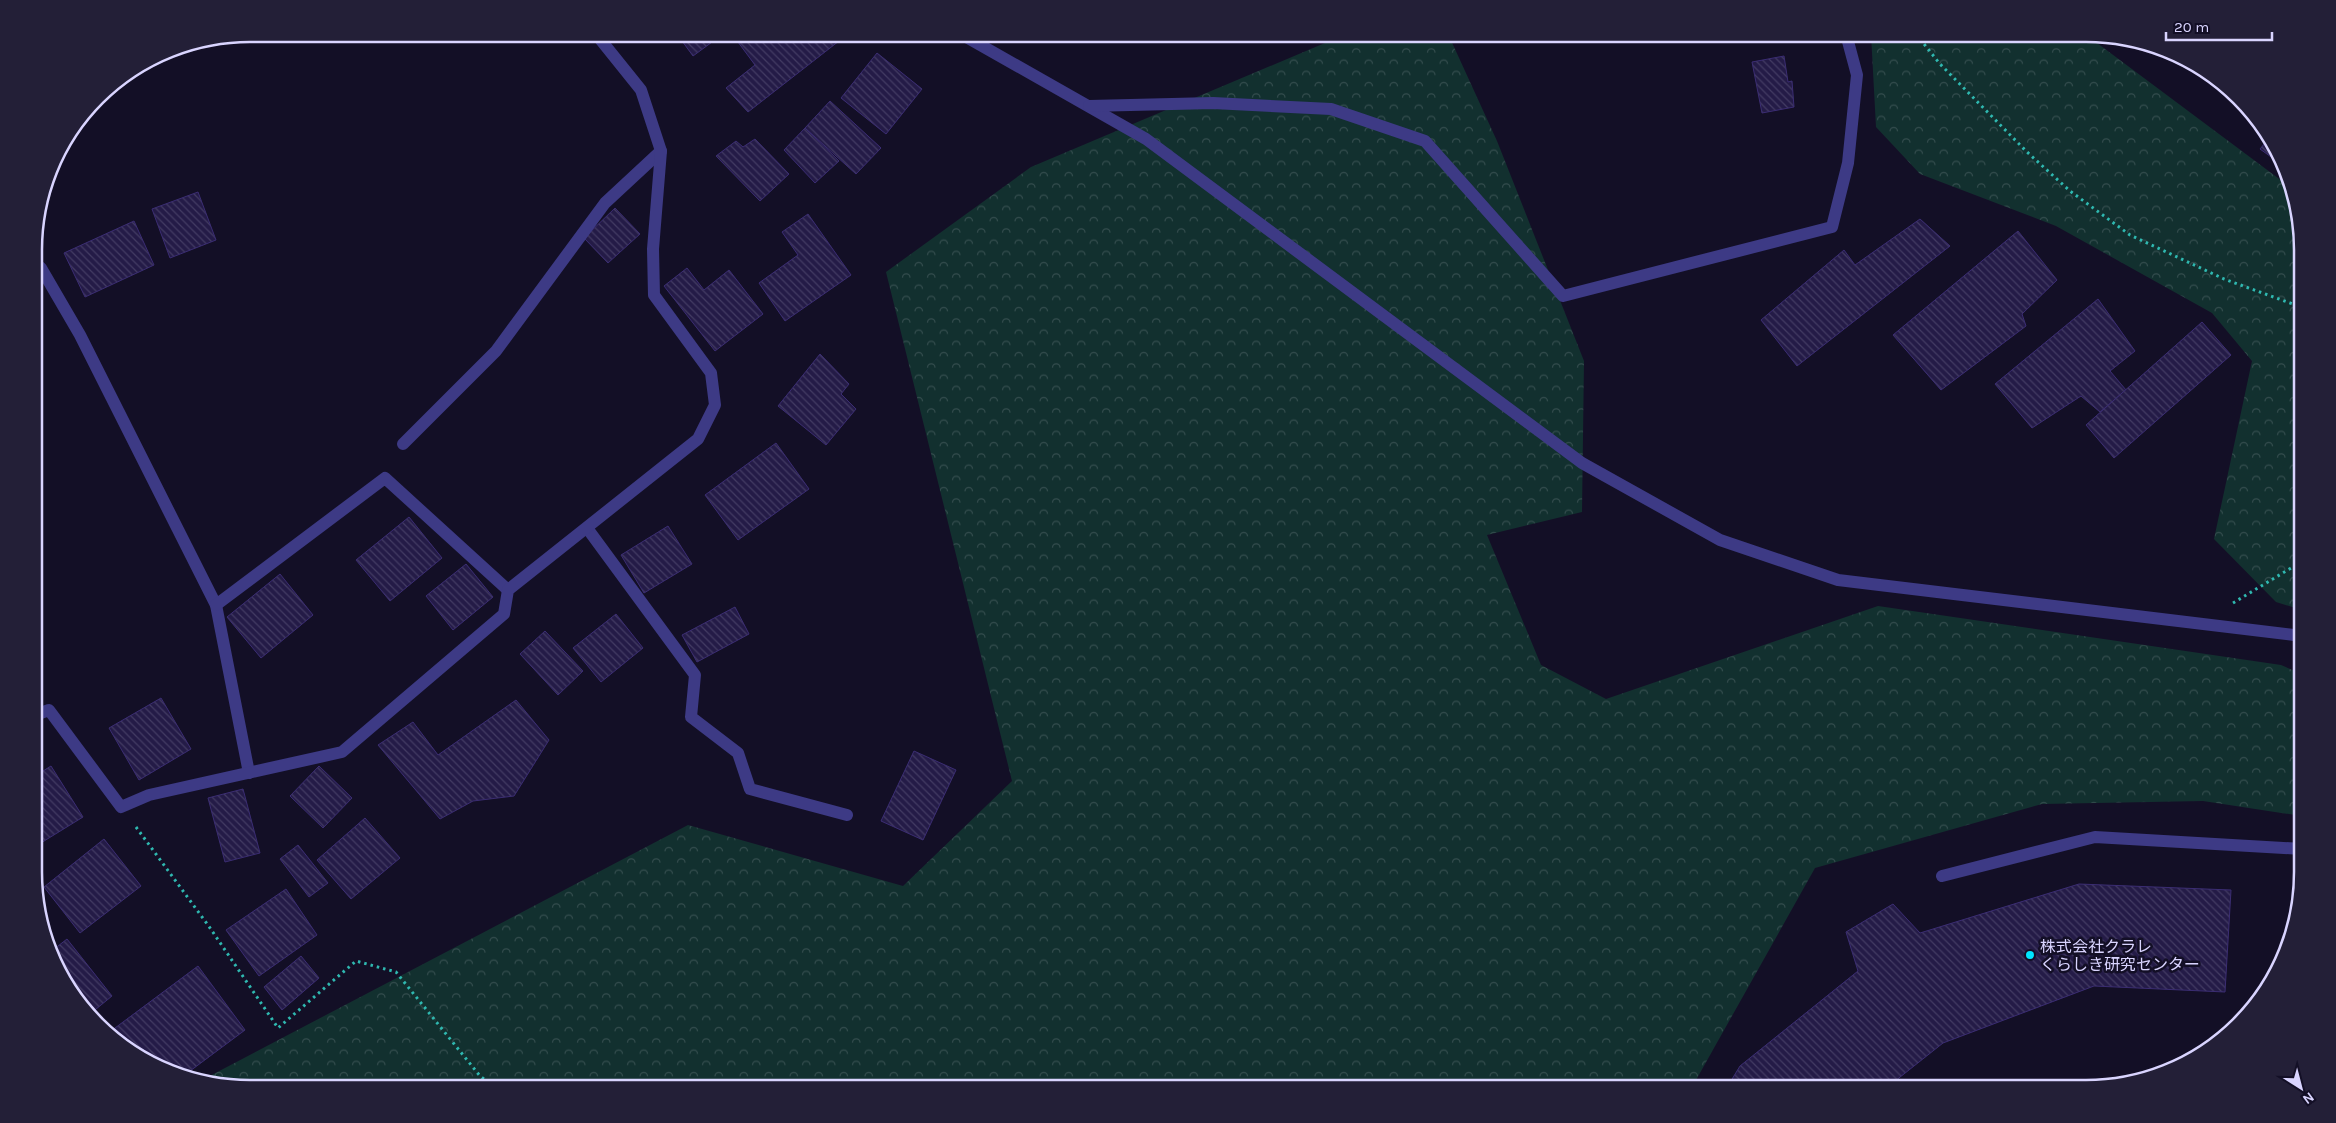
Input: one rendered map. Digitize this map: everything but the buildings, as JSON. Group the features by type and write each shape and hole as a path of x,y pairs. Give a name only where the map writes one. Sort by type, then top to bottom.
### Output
{"street":[{"path":"42,713 49,710 121,807 149,795 342,752 504,614 508,590 698,439 715,405 711,373 654,295 653,249 661,151 641,90 602,42"},
{"path":"975,42 1154,145 1582,463 1720,540 1838,580 2294,635"},
{"path":"1089,106 1213,103 1331,109 1425,141 1563,296 1832,227 1848,163 1857,75 1848,42"},
{"path":"403,444 496,351 605,203 661,151"},
{"path":"42,270 80,335 216,606 249,773"},
{"path":"216,606 385,478 508,590"},
{"path":"587,528 695,675 691,718 738,753 750,789 847,815"},
{"path":"1942,876 2095,837 2294,849"}],"path":[{"path":"1922,42 1940,64 2027,152 2070,191 2130,235 2224,280 2294,305"},
{"path":"2207,624 2235,601 2294,566"},
{"path":"121,807 208,925 278,1028 356,962 396,972 485,1080"}],"green space":[{"path":"1327,42 1452,42 1497,141 1584,361 1582,512 1487,535 1541,665 1606,699 1878,606 2281,665 2294,671 2294,815 2203,801 2042,804 1815,868 1696,1080 237,1080 209,1077 688,825 903,886 1012,781 886,272 1031,167"},
{"path":"1871,42 2097,43 2281,180 2290,210 2294,250 2294,608 2276,602 2214,539 2252,361 2212,313 2056,226 1920,174 1876,127"}],"place":[{"name":"株式会社クラレ くらしき研究センター","path":"2030,955"}]}
